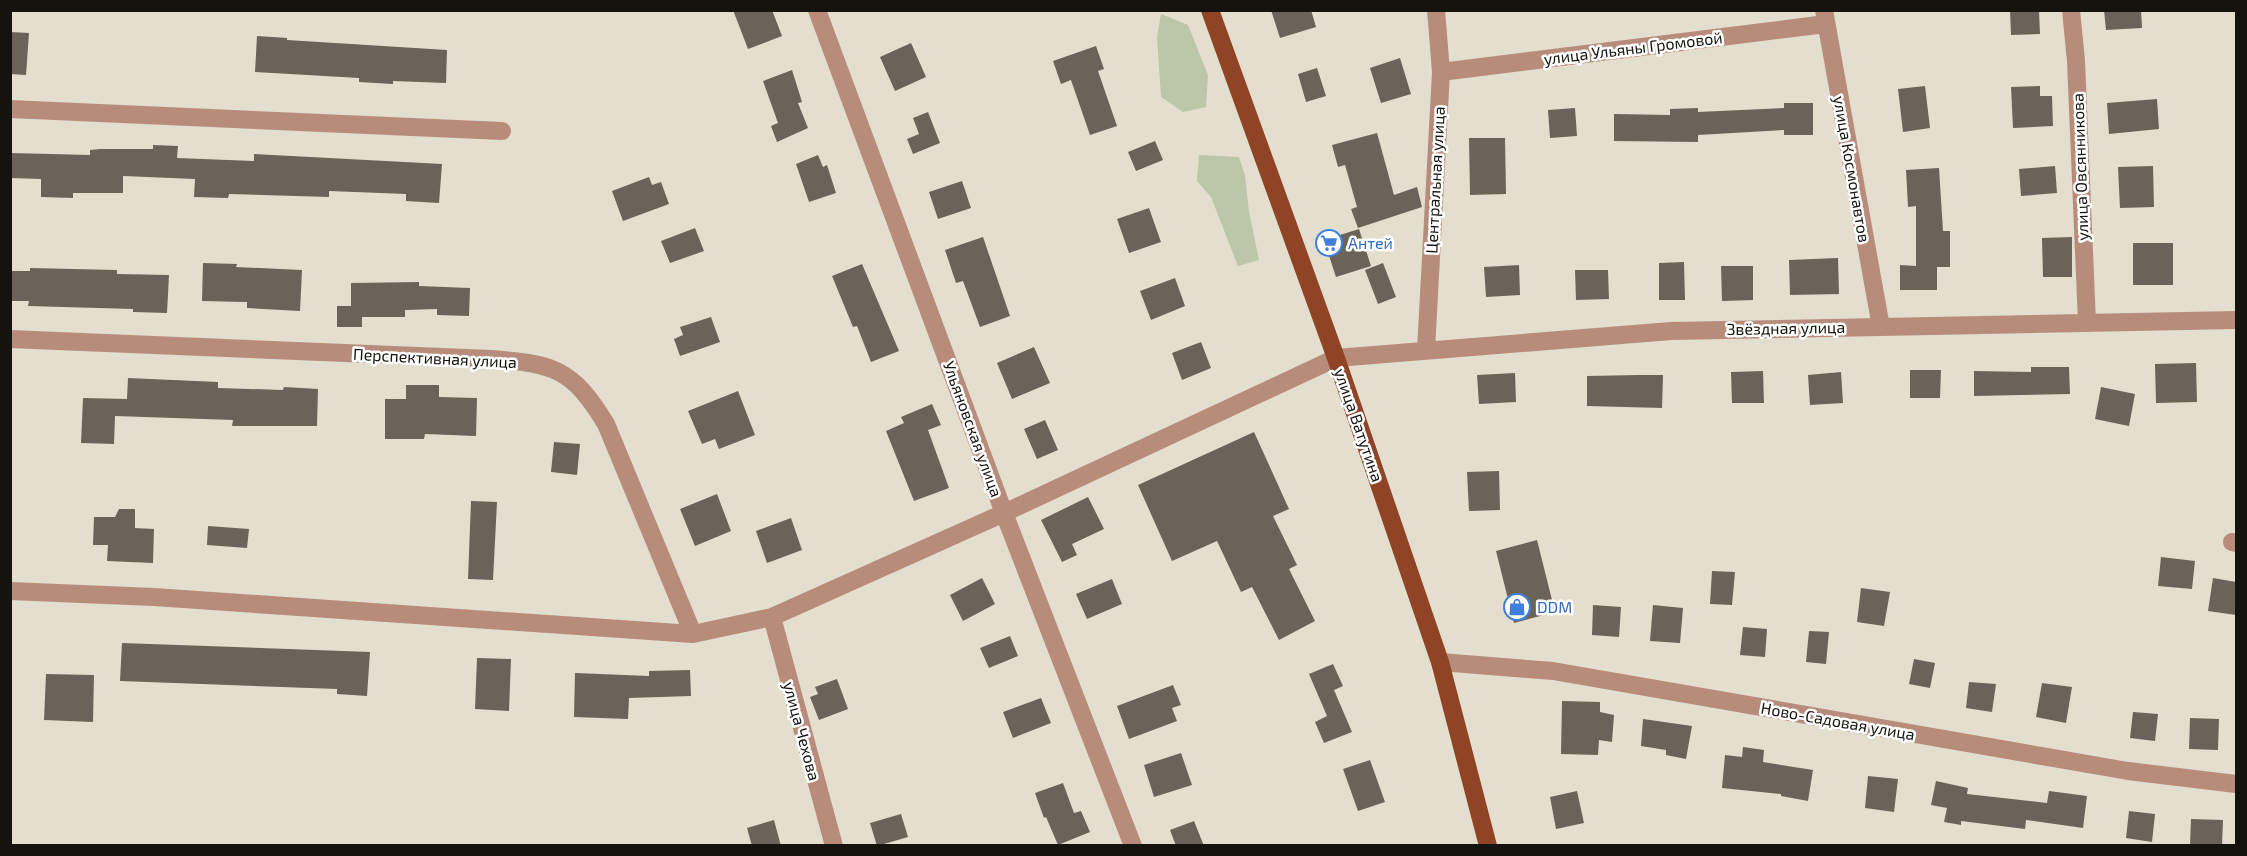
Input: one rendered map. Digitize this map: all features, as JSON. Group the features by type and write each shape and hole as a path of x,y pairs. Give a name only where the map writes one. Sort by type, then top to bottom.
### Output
{"main road":[{"name":"улица Ватутина","path":"1210,10 1336,358 1440,662 1488,846"}],"street":[{"name":"Ульяновская улица","path":"817,10 1004,513 1133,846"},
{"name":"Центральная улица","path":"1426,350 1441,72 1436,10"},
{"name":"улица Овсянникова","path":"2071,10 2076,62 2087,323"},
{"name":"улица Ульяны Громовой","path":"1441,72 1825,17"},
{"name":"улица Космонавтов","path":"1825,17 1881,327"},
{"path":"10,109 502,130"},
{"name":"Звёздная улица","path":"771,617 1004,513 1336,358 1671,331 2236,320"},
{"name":"Перспективная улица","path":"10,339 491,359 532,363 553,368 570,377 592,399 606,424 693,634"},
{"path":"10,591 154,597 693,634 771,617"},
{"name":"улица Чехова","path":"771,617 834,846"},
{"name":"Ново-Садовая улица","path":"1440,662 1553,671 2128,771 2236,784"}],"green space":[{"path":"1161,14 1188,25 1208,75 1206,107 1183,112 1161,97 1157,37"},
{"path":"1199,155 1239,157 1245,176 1249,212 1259,260 1238,266 1211,197 1197,181"}],"building":[{"path":"733,10 772,10 782,36 748,49"},
{"path":"1271,10 1311,10 1316,27 1280,38"},
{"path":"2010,10 2039,10 2040,34 2011,35"},
{"path":"2104,10 2141,10 2142,28 2106,30"},
{"path":"10,32 29,33 26,75 10,74"},
{"path":"257,36 447,50 446,83 393,81 393,84 359,82 359,78 255,72"},
{"path":"911,43 926,77 895,91 880,57"},
{"path":"1096,46 1104,69 1098,71 1117,126 1090,135 1071,80 1061,84 1053,61"},
{"path":"1400,58 1411,94 1381,103 1370,68"},
{"path":"1317,68 1326,96 1306,102 1298,74"},
{"path":"792,70 802,102 798,103 808,128 777,142 771,126 778,123 763,81"},
{"path":"1925,86 1930,128 1903,132 1898,89"},
{"path":"2040,86 2040,96 2052,96 2053,126 2013,128 2011,87"},
{"path":"2157,99 2159,129 2109,134 2107,103"},
{"path":"1784,103 1813,103 1813,135 1784,135 1784,130 1698,135 1698,142 1614,141 1614,114 1670,115 1670,109 1698,108 1698,112 1784,108"},
{"path":"1575,108 1577,136 1550,138 1548,110"},
{"path":"928,112 940,143 913,154 907,139 919,134 913,118"},
{"path":"1377,133 1394,195 1417,187 1422,207 1358,228 1351,209 1357,207 1345,165 1338,167 1332,145"},
{"path":"1469,138 1505,138 1506,194 1470,195"},
{"path":"1155,141 1163,160 1136,171 1128,152"},
{"path":"153,145 178,146 177,158 254,161 254,154 442,164 439,203 406,201 406,194 329,191 329,197 229,194 228,198 194,197 195,179 123,176 123,193 73,193 73,198 41,197 41,179 10,178 10,153 90,155 90,150 153,149"},
{"path":"818,155 823,167 827,165 836,193 809,202 796,164"},
{"path":"2055,166 2057,193 2021,196 2019,169"},
{"path":"2153,166 2154,207 2120,208 2118,167"},
{"path":"1939,168 1943,231 1950,231 1950,267 1937,267 1937,290 1900,290 1900,265 1916,266 1916,206 1908,207 1906,170"},
{"path":"649,177 652,185 661,182 669,204 623,221 612,191"},
{"path":"962,181 971,208 938,219 929,192"},
{"path":"1149,208 1161,242 1129,253 1117,219"},
{"path":"695,228 704,251 670,263 661,241"},
{"path":"1359,229 1371,266 1336,277 1324,240"},
{"path":"983,237 1010,316 980,327 963,281 956,283 945,250"},
{"path":"2072,237 2072,277 2043,277 2042,238"},
{"path":"2133,243 2173,243 2173,285 2133,285"},
{"path":"1838,258 1839,294 1790,295 1789,260"},
{"path":"1684,262 1685,300 1659,300 1659,263"},
{"path":"203,263 302,270 300,311 247,308 247,302 202,301"},
{"path":"1383,263 1396,297 1378,304 1365,270"},
{"path":"862,264 899,351 871,362 857,326 853,327 832,276"},
{"path":"1519,265 1520,295 1486,297 1484,267"},
{"path":"1721,266 1753,266 1753,300 1722,301"},
{"path":"30,268 117,270 117,274 169,275 167,313 133,312 133,309 28,306 29,301 10,301 10,271 30,271"},
{"path":"1575,270 1608,270 1609,299 1576,300"},
{"path":"1175,278 1185,306 1151,320 1140,291"},
{"path":"419,282 419,286 470,288 469,316 437,315 437,309 405,310 405,317 362,317 362,327 337,327 337,306 351,306 351,283"},
{"path":"711,317 720,342 680,356 674,339 683,335 680,327"},
{"path":"1201,342 1211,368 1182,380 1172,353"},
{"path":"1034,347 1050,383 1012,399 997,363"},
{"path":"2196,363 2197,402 2156,403 2155,364"},
{"path":"2031,367 2069,367 2070,394 1974,396 1974,371 2031,372"},
{"path":"1910,370 1941,370 1940,398 1910,398"},
{"path":"1763,371 1764,403 1732,403 1731,372"},
{"path":"1841,372 1843,403 1810,405 1808,375"},
{"path":"1515,373 1516,402 1479,404 1477,375"},
{"path":"1663,375 1662,408 1587,406 1587,376"},
{"path":"128,378 218,382 218,388 318,389 317,426 232,426 233,420 115,416 114,444 81,443 83,398 127,399"},
{"path":"406,385 439,385 439,397 477,398 476,436 425,434 424,439 385,439 385,399 406,399"},
{"path":"2101,387 2135,394 2129,426 2095,419"},
{"path":"738,391 755,435 719,449 715,439 702,444 688,411"},
{"path":"932,404 941,425 928,430 949,488 914,501 886,431 904,423 901,417"},
{"path":"1045,420 1058,450 1037,459 1024,429"},
{"path":"1254,432 1289,509 1273,516 1297,565 1289,569 1315,621 1279,640 1252,587 1241,592 1217,541 1172,561 1138,485"},
{"path":"554,442 580,444 577,475 551,472"},
{"path":"1499,471 1500,510 1469,511 1467,472"},
{"path":"717,494 731,531 695,546 680,509"},
{"path":"1088,497 1104,529 1072,544 1077,555 1062,562 1041,520"},
{"path":"471,501 497,502 493,580 468,579"},
{"path":"119,509 135,509 135,528 154,529 153,563 107,561 108,545 93,545 94,517 115,517"},
{"path":"791,518 802,550 767,563 756,531"},
{"path":"208,526 249,529 247,548 207,545"},
{"path":"1537,540 1555,612 1514,623 1496,551"},
{"path":"2161,557 2195,561 2192,589 2158,586"},
{"path":"1712,571 1735,572 1732,605 1710,604"},
{"path":"982,578 995,604 963,621 950,595"},
{"path":"2213,578 2236,582 2236,615 2208,611"},
{"path":"1112,579 1122,604 1087,619 1076,594"},
{"path":"1861,588 1890,592 1884,626 1857,622"},
{"path":"1593,605 1621,607 1619,637 1592,635"},
{"path":"1653,605 1683,608 1680,643 1650,641"},
{"path":"1743,627 1767,629 1765,657 1740,655"},
{"path":"1809,631 1829,632 1826,664 1806,662"},
{"path":"1010,636 1018,656 989,668 980,648"},
{"path":"122,643 370,652 367,696 337,694 337,689 120,681"},
{"path":"477,658 511,659 509,711 475,709"},
{"path":"1914,659 1935,663 1930,688 1909,684"},
{"path":"1333,664 1343,686 1334,690 1352,732 1324,743 1315,722 1327,716 1309,674"},
{"path":"690,670 691,696 629,698 628,719 574,717 575,673 649,676 649,671"},
{"path":"46,674 94,675 93,722 44,720"},
{"path":"837,679 848,709 819,720 810,697 818,694 815,687"},
{"path":"1969,682 1996,684 1992,712 1966,708"},
{"path":"2042,683 2072,687 2066,723 2036,717"},
{"path":"1173,685 1181,705 1172,708 1177,721 1129,739 1117,706"},
{"path":"1041,698 1051,723 1013,738 1003,712"},
{"path":"1562,701 1600,702 1600,712 1614,715 1612,742 1599,740 1598,755 1561,754"},
{"path":"2133,712 2158,714 2155,741 2130,738"},
{"path":"2190,718 2219,719 2218,750 2189,749"},
{"path":"1643,719 1692,726 1686,759 1666,755 1666,750 1641,746"},
{"path":"1743,747 1764,750 1763,762 1813,770 1808,801 1781,796 1781,794 1722,788 1725,755 1742,757"},
{"path":"1181,753 1192,785 1154,797 1144,765"},
{"path":"1370,760 1385,802 1358,811 1343,769"},
{"path":"1868,776 1898,779 1894,812 1865,808"},
{"path":"1936,781 1968,788 1967,794 2047,803 2049,791 2087,796 2083,828 2026,820 2025,829 1961,821 1961,825 1944,822 1947,808 1931,805"},
{"path":"1063,783 1074,813 1081,811 1090,832 1058,845 1046,817 1044,818 1035,793"},
{"path":"1577,791 1584,823 1556,829 1550,797"},
{"path":"2129,811 2155,814 2152,842 2126,838"},
{"path":"901,814 908,837 877,846 870,823"},
{"path":"2191,819 2223,820 2222,846 2190,846"},
{"path":"774,820 781,846 752,846 747,828"},
{"path":"1194,821 1204,846 1176,846 1170,830"}],"place":[{"name":"Антей","path":"1329,243"},
{"name":"DDM","path":"1517,607"}]}
